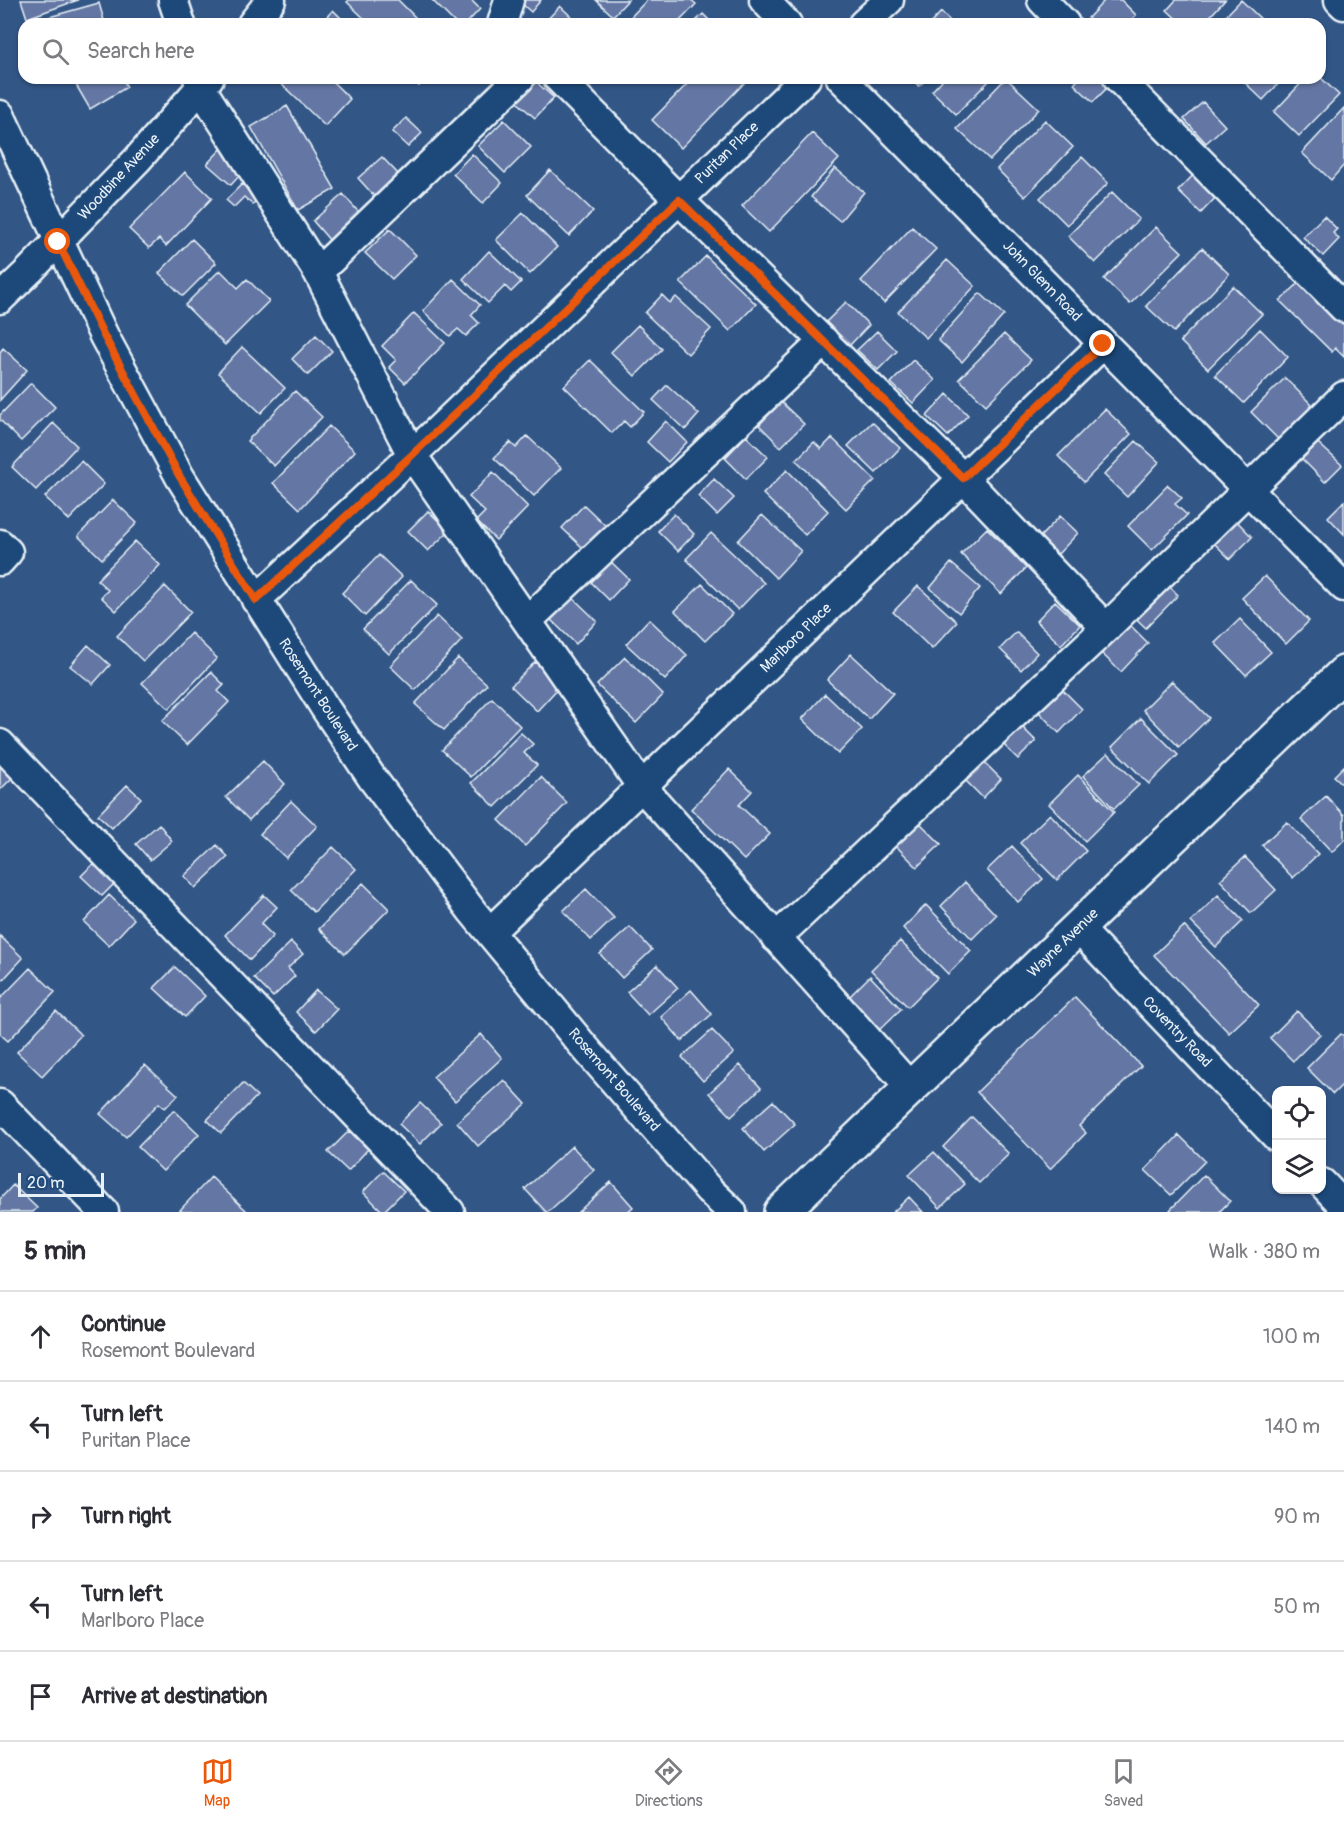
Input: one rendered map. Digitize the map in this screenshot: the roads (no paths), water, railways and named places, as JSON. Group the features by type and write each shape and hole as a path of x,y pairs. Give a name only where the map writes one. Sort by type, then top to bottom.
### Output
{"main road":[{"name":"Wayne Avenue","path":"781,1212 1344,673"}],"street":[{"path":"173,0 179,18"},
{"path":"257,18 271,0"},
{"path":"504,18 509,0"},
{"path":"764,0 781,18"},
{"path":"869,18 888,0"},
{"path":"1042,0 1059,18"},
{"path":"1339,0 1344,5"},
{"name":"Woodbine Avenue","path":"0,299 137,160 200,84"},
{"path":"204,84 318,272 412,455 642,787 911,1088"},
{"path":"318,272 514,84"},
{"path":"564,84 963,478 1106,628"},
{"name":"Puritan Place","path":"256,600 412,455 800,84"},
{"name":"John Glenn Road","path":"847,84 1344,587"},
{"path":"1124,84 1344,308"},
{"name":"Rosemont Boulevard","path":"0,115 104,336 180,477 256,600 372,778 490,932 580,1042 709,1190 732,1212"},
{"path":"527,621 824,341"},
{"name":"Marlboro Place","path":"490,932 1103,344"},
{"path":"776,938 1106,628 1344,396"},
{"path":"0,544 8,552 0,561"},
{"path":"0,744 450,1212"},
{"name":"Coventry Road","path":"1078,928 1272,1132"},
{"path":"0,1104 104,1212"},
{"path":"1326,1187 1344,1206"}]}
